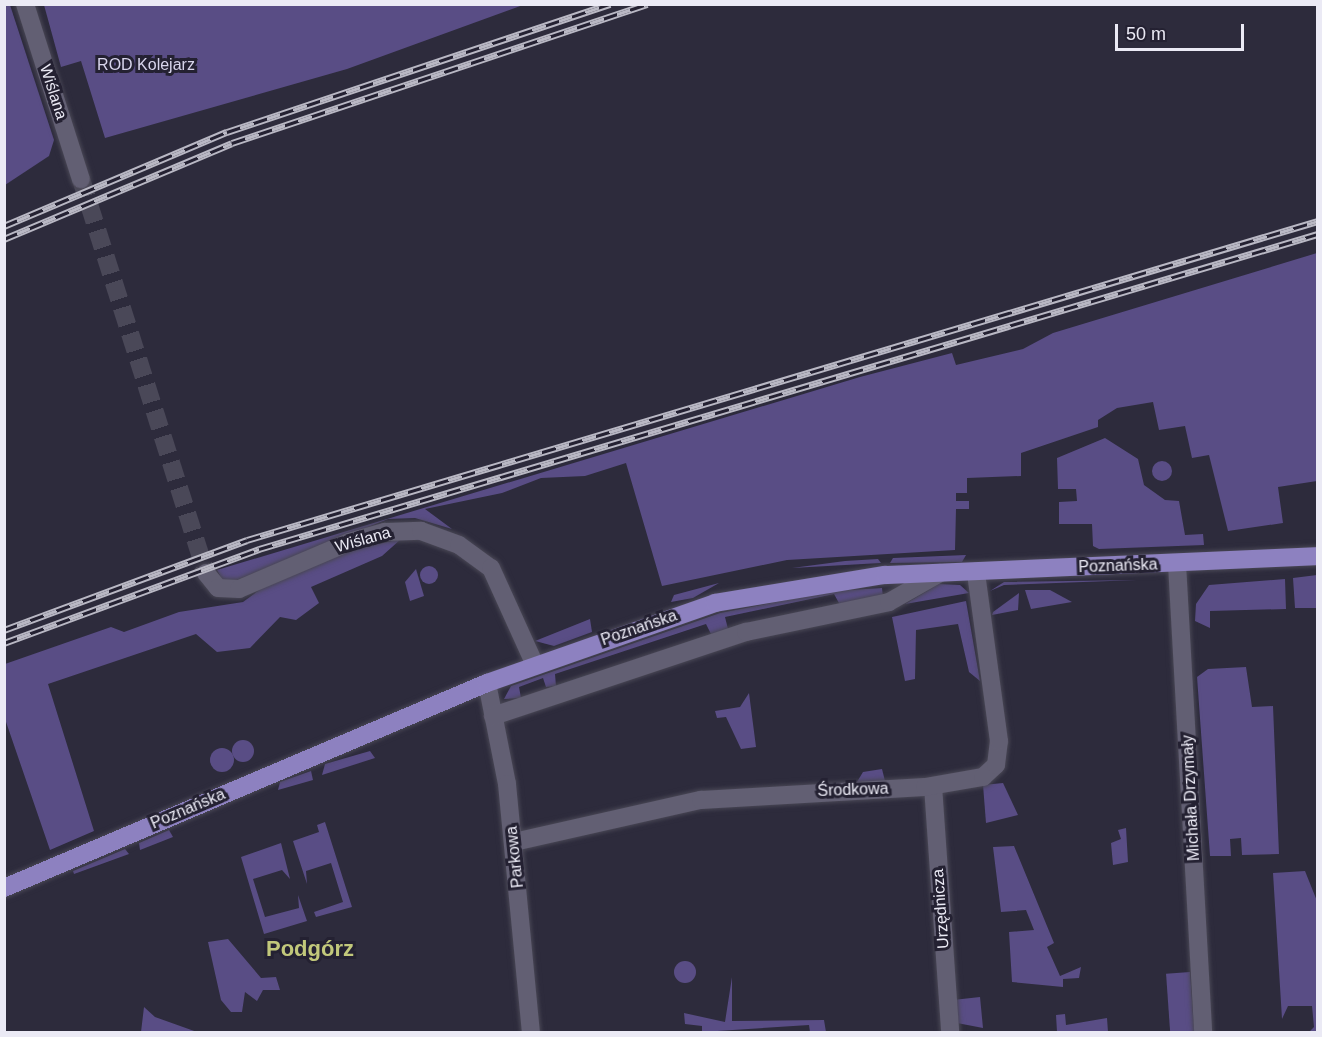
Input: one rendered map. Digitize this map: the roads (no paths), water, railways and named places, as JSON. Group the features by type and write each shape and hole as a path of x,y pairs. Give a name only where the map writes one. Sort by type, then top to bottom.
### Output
{"main road":[{"name":"Poznańska","path":"4,888 487,683 670,617 754,594 854,578 1317,556"}],"street":[{"name":"Wiślana","path":"26,4 81,179"},
{"name":"Wiślana","path":"206,573 218,588 239,589 349,542 385,532 421,531 459,545 491,568 534,665"},
{"name":"Michała Drzymały","path":"1177,564 1203,1032"},
{"name":"Środkowa","path":"514,842 700,800 933,786 976,779 997,761 998,723 976,572"},
{"path":"493,716 746,632 889,602 940,573"},
{"name":"Parkowa","path":"487,683 514,842 531,1032"},
{"name":"Urzędnicza","path":"933,786 950,1032"}],"tunnel":[{"path":"81,179 206,573"}],"railway":[{"path":"4,226 227,132 610,4"},
{"path":"4,239 232,143 647,4"},
{"path":"4,630 247,540 1318,221"},
{"path":"4,643 259,549 1318,234"}],"district":[{"name":"Podgórz","path":"310,949"}],"park label":[{"name":"ROD Kolejarz","path":"146,65"}]}
